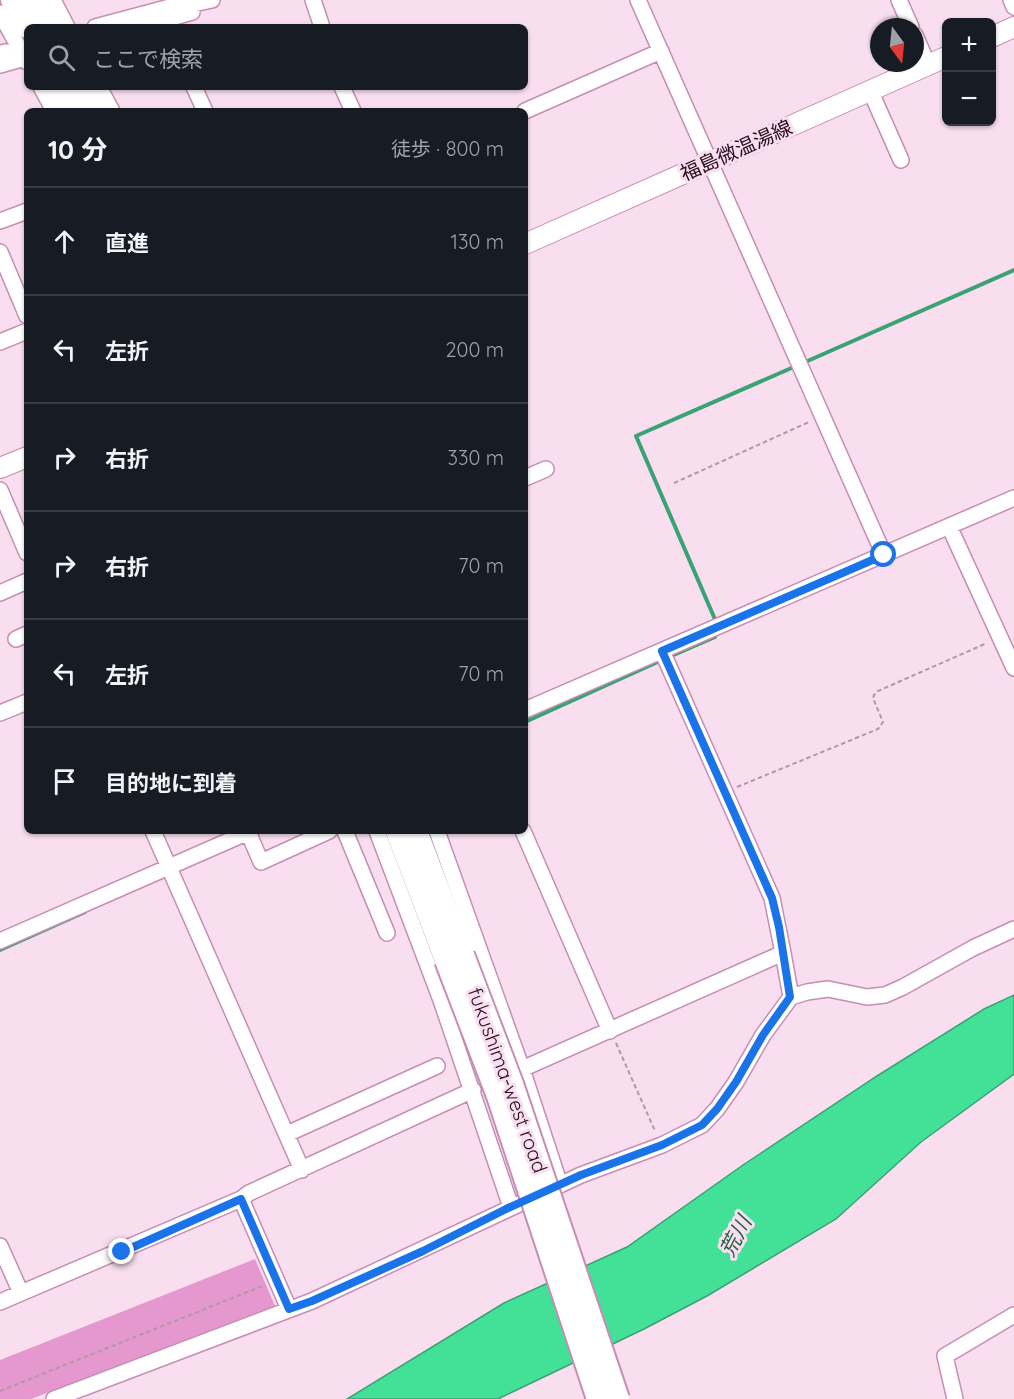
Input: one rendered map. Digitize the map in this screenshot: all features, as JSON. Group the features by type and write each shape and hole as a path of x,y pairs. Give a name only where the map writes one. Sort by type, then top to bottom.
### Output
{"highway":[{"path":"12,0 25,24"},
{"path":"34,0 47,24"},
{"path":"63,90 72,108"},
{"path":"84,90 93,108"},
{"name":"fukushima-west road","path":"398,834 512,1084 618,1399"},
{"name":"fukushima-west road","path":"417,834 498,1096 598,1399"}],"main road":[{"path":"996,35 1014,27"},
{"name":"福島微温湯線","path":"528,243 942,59"},
{"path":"0,468 24,458"}],"street":[{"path":"53,0 65,24"},
{"path":"106,24 181,4 212,0"},
{"path":"313,0 321,24"},
{"path":"638,0 884,555"},
{"path":"899,0 907,18"},
{"path":"1011,0 1014,7"},
{"path":"167,24 192,12 192,2"},
{"path":"0,13 24,56"},
{"path":"528,110 661,51"},
{"path":"924,56 928,65"},
{"path":"2,57 24,60"},
{"path":"43,90 52,108"},
{"path":"101,90 110,108"},
{"path":"195,90 204,108"},
{"path":"343,90 352,108"},
{"path":"870,90 901,160"},
{"path":"0,221 24,212"},
{"path":"0,252 24,309"},
{"path":"0,342 24,332"},
{"path":"528,477 546,468"},
{"path":"0,490 24,546"},
{"path":"528,709 1014,498"},
{"path":"949,526 1014,668"},
{"path":"0,593 24,582"},
{"path":"662,651 772,898 790,997"},
{"path":"0,713 24,703"},
{"path":"154,834 302,1170"},
{"path":"0,941 244,834"},
{"path":"250,834 261,862 322,834"},
{"path":"346,834 387,933"},
{"path":"378,834 441,1000 511,1207"},
{"path":"438,834 522,1069 560,1185"},
{"path":"524,834 610,1030"},
{"path":"54,1399 312,1301 560,1185 662,1145 702,1125 717,1109 763,1035 790,997 828,989 867,997 885,995 1014,929"},
{"path":"522,1069 783,953"},
{"path":"286,1134 437,1066"},
{"path":"0,1302 241,1199 249,1193 473,1090"},
{"path":"241,1199 289,1309"},
{"path":"0,1246 21,1293"},
{"path":"955,1399 945,1356 1014,1315"}],"path":[{"path":"675,483 823,415"},
{"path":"726,792 878,729 883,722 873,698 878,691 999,637"},
{"path":"610,1030 655,1131"},
{"path":"0,1391 276,1281"}],"shaded area":[{"path":"255,1259 275,1306 31,1399 0,1399 0,1360"}],"water":[{"name":"荒川","path":"1014,995 1014,1074 921,1142 836,1219 707,1296 498,1399 347,1399 504,1303 627,1247 743,1165 877,1076 984,1009"}],"waterway":[{"path":"803,363 1014,270"},
{"path":"717,624 636,436 796,366"},
{"path":"669,657 715,637 716,631"},
{"path":"528,721 662,660"},
{"path":"0,950 85,912"}],"route":[{"path":"122,1252 241,1199 289,1309 423,1251 506,1209 581,1175 662,1145 702,1125 717,1109 736,1082 763,1035 790,997 772,898 662,651 884,555"}]}
